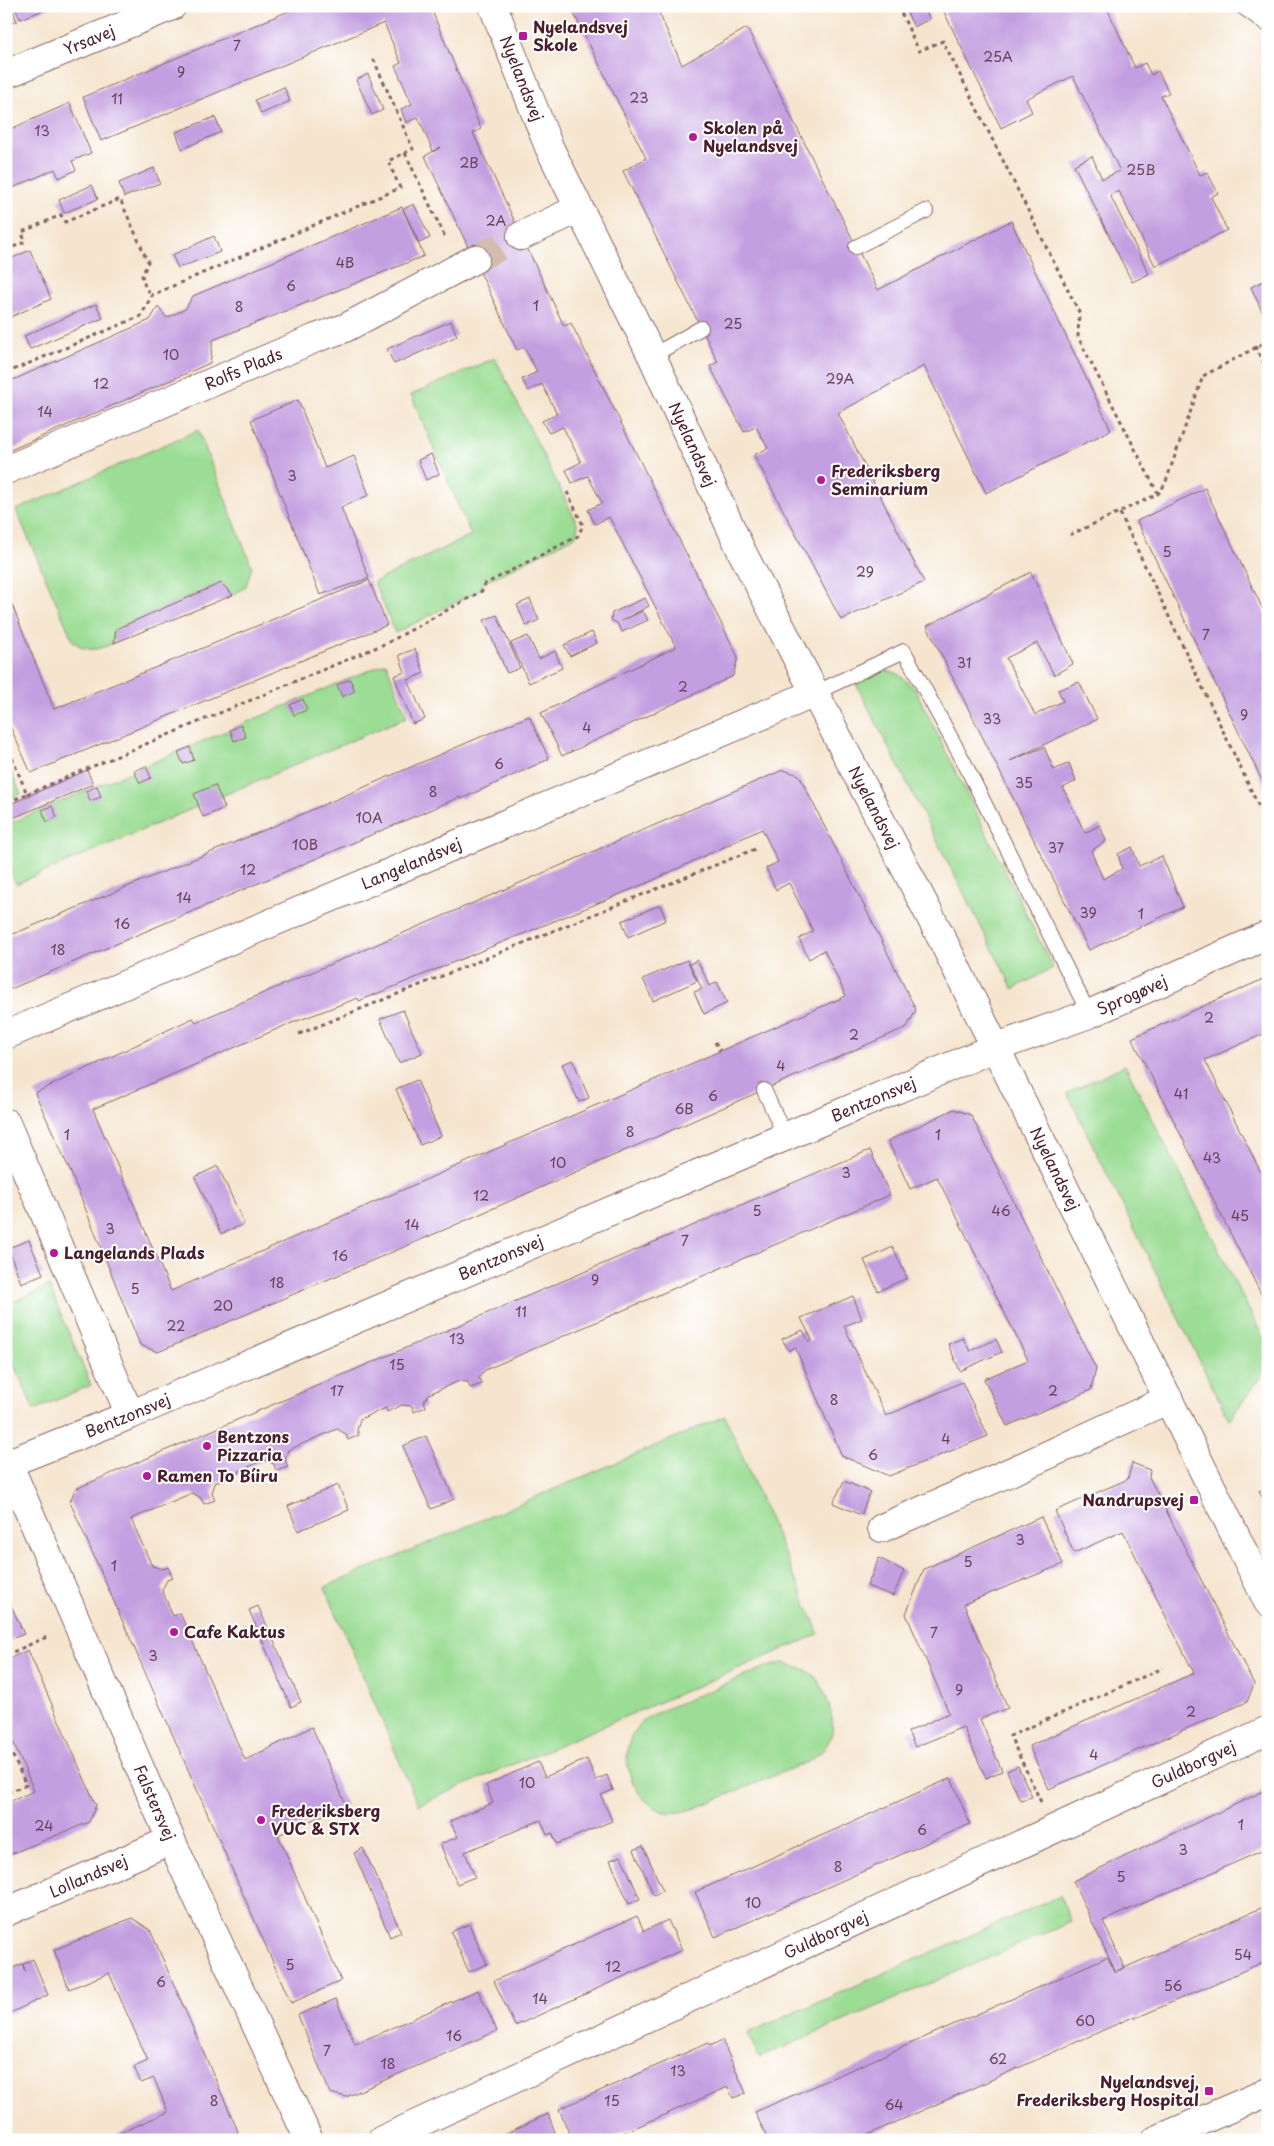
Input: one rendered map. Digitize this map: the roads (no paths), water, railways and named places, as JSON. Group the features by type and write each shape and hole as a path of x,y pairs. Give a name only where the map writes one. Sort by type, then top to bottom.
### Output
{"street":[{"name":"Yrsavej","path":"6,74 139,12 172,6"},
{"name":"Nyelandsvej","path":"493,6 548,147 652,356 741,550 943,941 1268,1602"},
{"path":"521,236 578,209"},
{"name":"Rolfs Plads","path":"6,470 316,338 345,328 467,263"},
{"name":"Langelandsvej","path":"6,1034 815,693"},
{"name":"Sprogøvej","path":"994,1048 1090,1014 1268,935"},
{"name":"Bentzonsvej","path":"7,1464 130,1414 994,1048"},
{"path":"6,1123 130,1414"},
{"path":"882,1528 1026,1466 1169,1399"},
{"name":"Falstersvej","path":"7,1464 78,1623 171,1840 309,2140"},
{"name":"Guldborgvej","path":"382,2140 1268,1730"},
{"name":"Lollandsvej","path":"6,1912 171,1840"},
{"path":"1156,2140 1268,2092"}],"lane":[{"path":"1241,6 1266,21"},
{"path":"856,247 926,211"},
{"path":"652,356 701,328"},
{"path":"815,693 904,651 964,762 1090,1014"},
{"path":"764,1090 785,1136"}],"tunnel":[{"path":"475,259 521,236"}],"place":[{"name":"Nyelandsvej Skole","path":"523,36"},
{"name":"Skolen på Nyelandsvej","path":"693,137"},
{"name":"Frederiksberg Seminarium","path":"821,480"},
{"name":"Langelands Plads","path":"54,1253"},
{"name":"Bentzons Pizzaria","path":"207,1446"},
{"name":"Ramen To Bíiru","path":"147,1476"},
{"name":"Nandrupsvej","path":"1194,1500"},
{"name":"Cafe Kaktus","path":"174,1632"},
{"name":"Frederiksberg VUC & STX","path":"261,1820"},
{"name":"Nyelandsvej, Frederiksberg Hospital","path":"1209,2091"}]}
